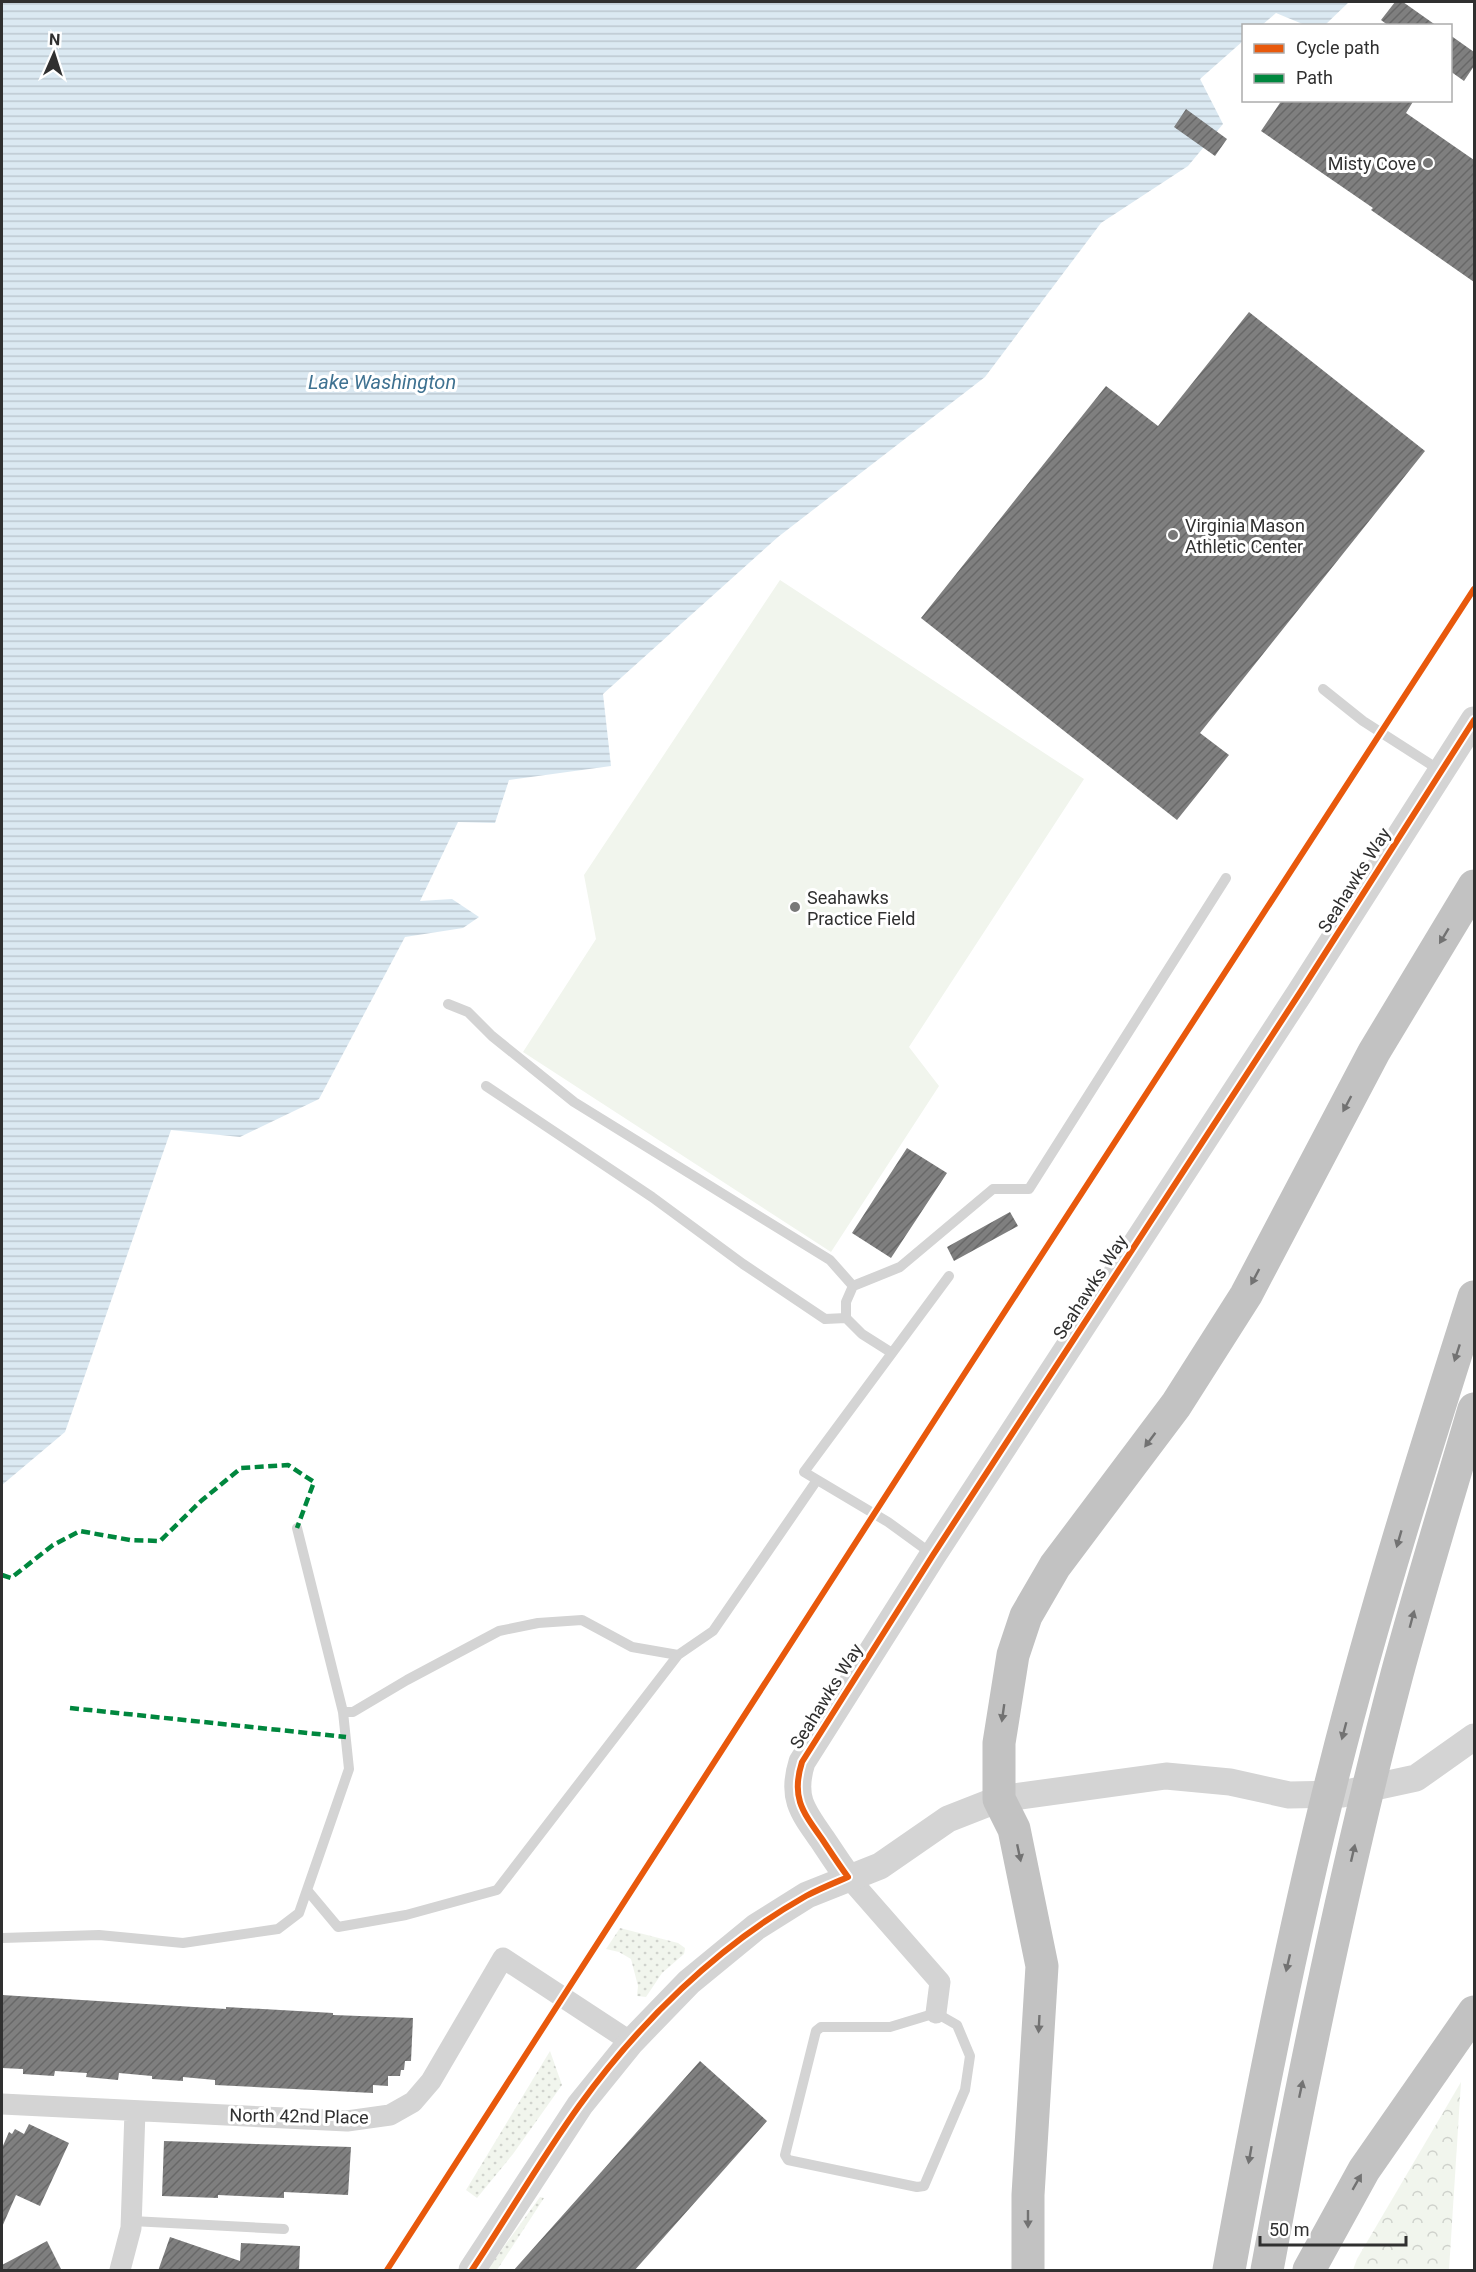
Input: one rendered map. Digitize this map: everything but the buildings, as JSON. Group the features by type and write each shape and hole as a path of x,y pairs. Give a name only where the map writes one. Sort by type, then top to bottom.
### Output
{"highway":[{"path":"1028,2271 1028,2195 1042,1966 1014,1829 999,1798 999,1743 1013,1656 1026,1616 1056,1566 1176,1405 1246,1295 1374,1053 1474,886"},
{"path":"1229,2271 1262,2085 1301,1906 1359,1675 1474,1297"},
{"path":"1267,2271 1300,2095 1340,1910 1397,1676 1474,1409"},
{"path":"1309,2271 1364,2170 1474,2012"}],"street":[{"name":"Seahawks Way","path":"848,1877 804,1815 797,1792 797,1779 810,1747 1301,991 1474,720"},
{"path":"472,2271 580,2105 631,2042 689,1982 756,1927 807,1895 880,1866 948,1819 999,1798 1166,1776 1230,1782 1289,1795 1342,1794 1416,1778 1474,1737"},
{"path":"848,1877 940,1982 936,2013"},
{"name":"North 42nd Place","path":"2,2104 347,2121 390,2115 413,2102 431,2081 503,1958 631,2042"},
{"path":"120,2271 132,2222 135,2111"}],"lane":[{"path":"1323,689 1363,721 1441,771"},
{"path":"892,1353 862,1334 846,1318 846,1302 853,1286 900,1267 993,1189 1029,1189 1226,878"},
{"path":"448,1004 468,1011 492,1036 574,1102 830,1260 853,1286"},
{"path":"486,1086 652,1197 743,1264 825,1319 846,1318"},
{"path":"933,1555 888,1522 804,1472 949,1276"},
{"path":"307,1890 338,1927 406,1915 497,1890 678,1656 713,1631 817,1480"},
{"path":"2,1938 99,1935 183,1943 278,1929 299,1913 349,1769 343,1712 297,1528"},
{"path":"343,1712 353,1712 499,1630 538,1623 582,1620 633,1647 678,1656"},
{"path":"936,2013 957,2025 970,2056 965,2090 924,2186 917,2187 788,2160 785,2155 816,2031 820,2027 890,2027 936,2013"},
{"path":"132,2222 284,2229"}],"green space":[{"name":"Seahawks Practice Field","path":"780,580 1084,779 909,1047 939,1086 831,1252 523,1052 596,939 584,875"},
{"path":"620,1928 678,1943 685,1948 684,1954 662,1973 646,1997 637,1996 638,1986 631,1959 619,1952 606,1949"},
{"path":"550,2051 562,2085 513,2154 477,2198 466,2190"},
{"path":"1461,2082 1449,2270 1353,2270 1357,2259"},
{"path":"540,2197 544,2198 497,2270 487,2270"}],"water":[{"name":"Lake Washington","path":"2,2 1349,2 1326,24 1303,24 1276,13 1263,24 1242,24 1242,42 1200,79 1223,124 1188,166 1101,223 985,377 778,537 603,694 611,766 509,780 495,823 458,822 420,901 452,899 479,917 463,928 405,937 319,1099 240,1137 171,1130 65,1432 2,1485"}],"marked path":[{"path":"2,1575 11,1578 53,1545 80,1531 130,1540 160,1541 201,1501 241,1468 288,1465 314,1482 297,1528"},
{"path":"70,1708 346,1737"}],"cycle path":[{"path":"387,2270 1474,589"},
{"path":"472,2270 579,2106 602,2075 654,2016 741,1938 806,1896 848,1877 800,1803 798,1785 802,1762 933,1555 1301,991 1474,720"}],"place":[{"name":"Misty Cove","path":"1428,163"},
{"name":"Virginia Mason Athletic Center","path":"1173,535"},
{"name":"Seahawks Practice Field","path":"795,907"}]}
